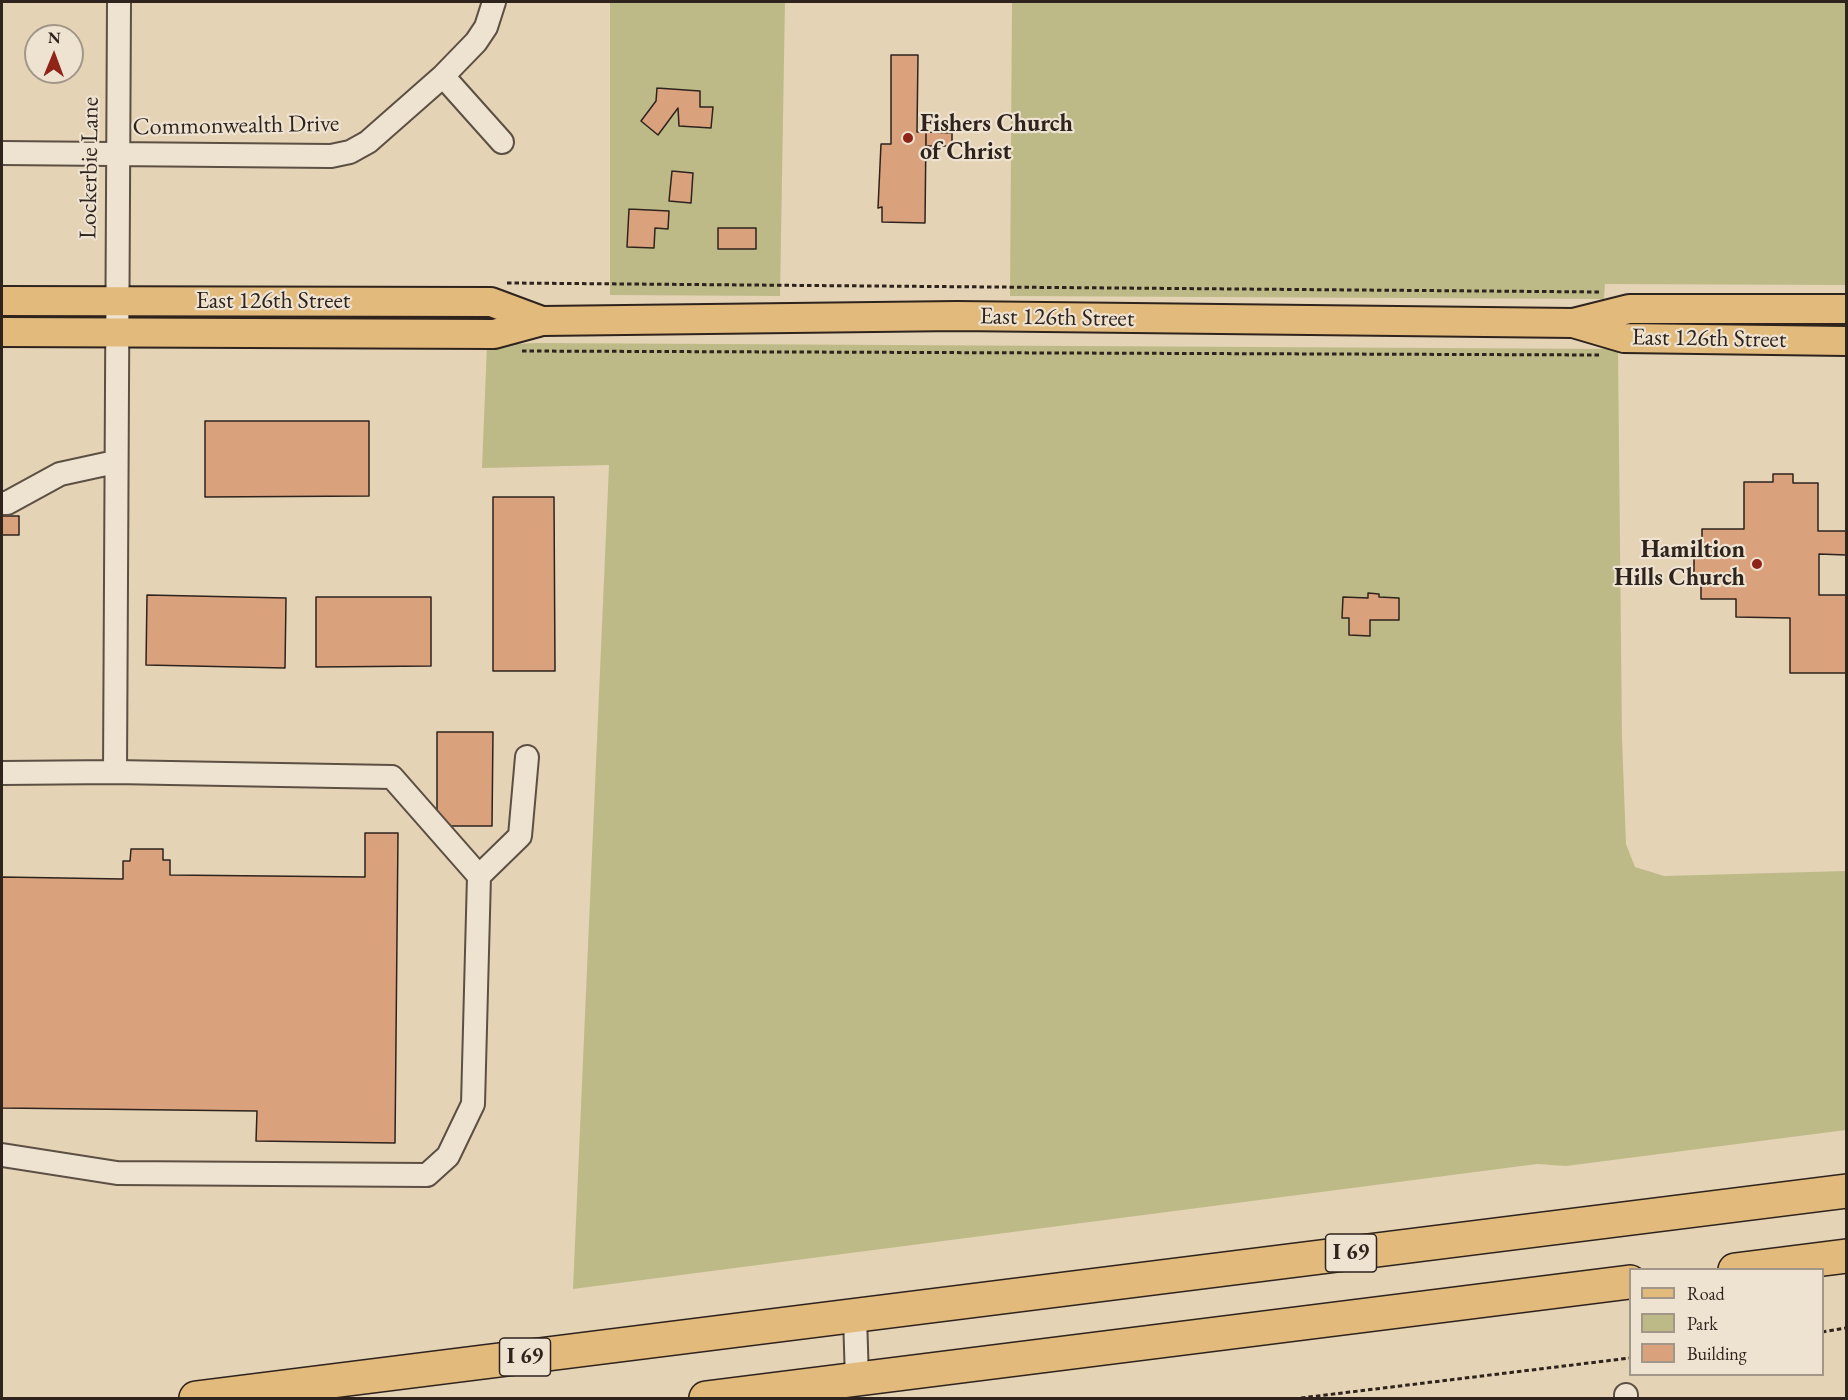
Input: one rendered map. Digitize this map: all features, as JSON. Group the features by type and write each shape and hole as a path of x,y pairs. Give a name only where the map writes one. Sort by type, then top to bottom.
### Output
{"highway":[{"name":"I 69","path":"196,1398 1846,1191"},
{"path":"1744,1268 1846,1256"},
{"path":"706,1398 1629,1282"}],"main road":[{"name":"East 126th Street","path":"2,301 490,302 542,321"},
{"name":"East 126th Street","path":"2,332 494,334 542,321 957,316 1573,323 1629,309 1846,309"},
{"name":"East 126th Street","path":"1573,323 1624,339 1846,341"}],"street":[{"name":"Lockerbie Lane","path":"115,772 119,2"},
{"name":"Commonwealth Drive","path":"2,153 331,156 350,152 368,142 443,76 476,42 486,27 494,2"},
{"path":"443,76 502,142"},
{"path":"2,503 7,503 60,474 115,462"},
{"path":"479,876 520,836 526,757"},
{"path":"2,772 392,777 479,876 472,1104 448,1156 426,1175 117,1173 2,1155"},
{"path":"855,1316 857,1380"}],"path":[{"path":"499,283 953,289 1604,292"},
{"path":"519,351 1604,355"},
{"path":"1824,1332 1846,1328"},
{"path":"1301,1398 1629,1358"}],"green space":[{"path":"610,2 785,2 780,296 610,295"},
{"path":"1012,2 1846,2 1846,285 1605,284 1604,299 1010,296"},
{"path":"538,343 1618,349 1622,739 1626,844 1635,867 1664,876 1846,871 1846,1130 1566,1166 1537,1164 573,1289 609,465 482,468 487,345"}],"building":[{"name":"Fishers Church of Christ","path":"891,55 918,55 917,132 926,132 925,223 882,222 882,207 878,208 881,144 891,144"},
{"path":"657,88 700,91 700,107 713,107 711,128 679,126 678,108 658,135 641,121 656,101"},
{"path":"926,132 952,133 952,146 926,146"},
{"path":"672,171 693,173 691,203 669,201"},
{"path":"629,209 669,211 668,229 655,228 654,248 627,247"},
{"path":"718,228 756,228 756,249 718,249"},
{"path":"205,421 369,421 369,496 205,497"},
{"name":"Hamiltion Hills Church","path":"1773,474 1793,474 1793,483 1818,483 1818,531 1846,531 1846,555 1819,554 1819,595 1846,595 1846,673 1790,673 1790,618 1736,617 1736,599 1701,599 1701,574 1694,574 1694,545 1702,545 1702,529 1744,529 1744,482 1773,482"},
{"path":"493,497 554,497 555,671 493,671"},
{"path":"2,516 19,516 19,535 2,535"},
{"path":"1368,593 1379,594 1379,597 1399,598 1399,620 1370,620 1370,636 1349,635 1349,618 1342,618 1343,597 1368,598"},
{"path":"147,595 286,598 285,668 146,665"},
{"path":"316,597 431,597 431,666 316,667"},
{"path":"437,732 493,732 492,826 437,826"},
{"path":"365,833 398,833 395,1143 256,1141 257,1111 2,1108 2,877 123,879 123,861 130,861 131,849 163,849 163,860 170,860 170,875 365,877"}],"place":[{"name":"Fishers Church of Christ","path":"908,138"},
{"name":"Hamiltion Hills Church","path":"1757,564"}]}
